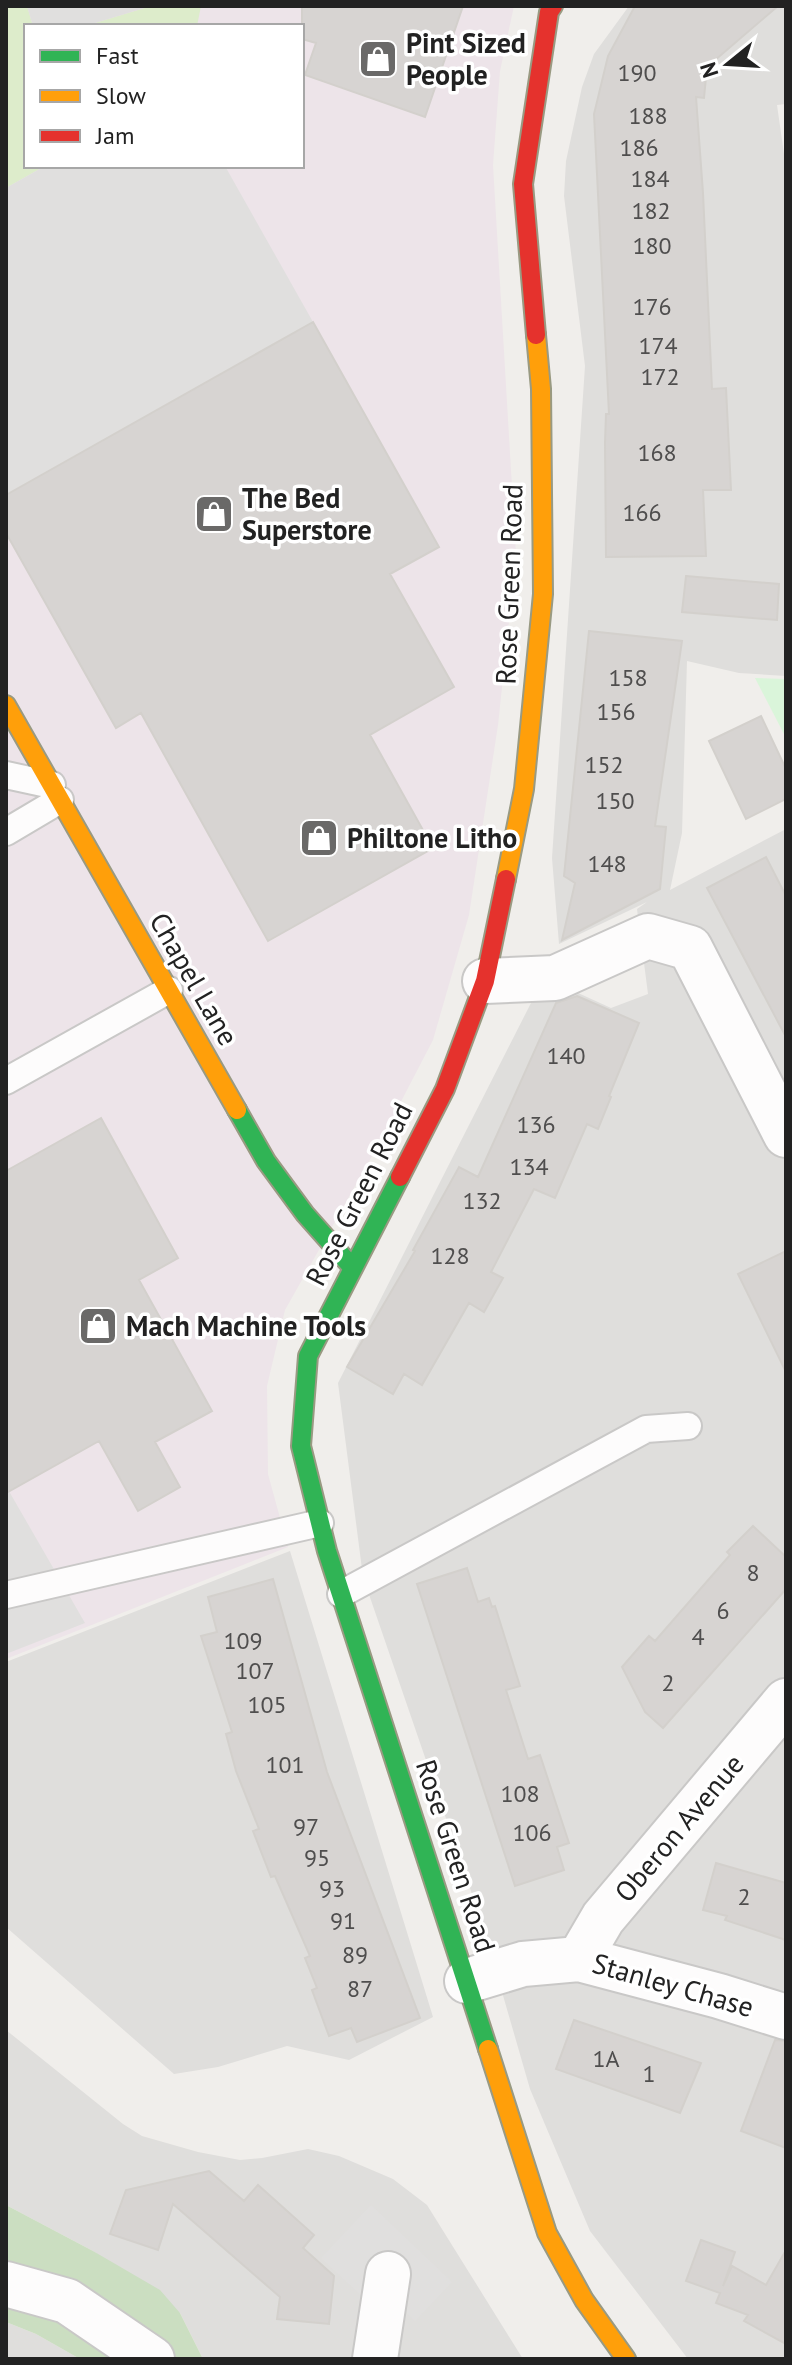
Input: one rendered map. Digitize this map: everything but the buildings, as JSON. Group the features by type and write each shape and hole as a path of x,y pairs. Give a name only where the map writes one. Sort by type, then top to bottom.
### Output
{"street":[{"name":"Rose Green Road","path":"553,6 549,12 523,184 541,389 543,594 524,789 485,981 445,1089 308,1356 301,1446 341,1594 547,2233 584,2300 626,2359"},
{"name":"Chapel Lane","path":"6,705 266,1161 305,1214 352,1267"},
{"path":"485,981 555,978 648,936 690,948 786,1135"},
{"name":"Oberon Avenue","path":"579,1959 603,1918 786,1701"},
{"name":"Stanley Chase","path":"467,1981 523,1964 579,1959 786,2017"},
{"path":"375,2359 388,2274"},
{"path":"6,2284 67,2301 152,2359"}],"lane":[{"path":"6,775 56,793"},
{"path":"6,832 56,793"},
{"path":"10,1071 169,990"},
{"path":"341,1594 646,1429 688,1426"},
{"path":"6,1595 320,1523"}],"shaded area":[{"path":"6,6 514,6 500,71 493,165 516,555 498,725 469,915 433,1040 381,1140 285,1310 267,1386 268,1474 288,1547 6,1659"},
{"path":"27,6 151,6 92,24 32,24"},
{"path":"629,6 786,6 786,104 777,105 786,168 786,676 739,673 687,661 682,833 670,890 786,829 786,2359 688,2359 590,2231 530,2089 483,1926 363,1577 338,1383 531,1003 565,987 611,1008 648,994 637,909 647,902 559,944 552,858 585,366 564,196 566,161 582,87 594,54"},
{"path":"41,168 226,168 313,322 6,495 6,188"},
{"path":"6,1486 85,1623 6,1654"},
{"path":"290,1551 433,2017 349,2060 287,2046 218,2067 174,2074 6,1927 6,1662"},
{"path":"6,2030 142,2136 240,2160 308,2149 339,2156 393,2179 427,2205 523,2359 203,2359 180,2313 93,2251 6,2205"},
{"path":"371,2205 452,2282 415,2321 392,2299 379,2312 321,2258"},
{"path":"6,2322 36,2334 80,2359 6,2359"}],"green space":[{"path":"6,6 27,6 32,24 24,24 24,168 41,168 6,188"},
{"path":"151,6 201,6 197,24 92,24"},
{"path":"755,678 786,679 786,738"},
{"path":"6,2205 160,2290 180,2313 203,2359 80,2359 36,2334 6,2322"}],"traffic: fast":[{"path":"237,1110 266,1161 305,1214 352,1267"},
{"path":"400,1177 308,1356 301,1446 327,1551 488,2049"}],"traffic: slow":[{"path":"506,879 524,789 543,594 541,389 536,335"},
{"path":"6,705 237,1110"},
{"path":"488,2049 547,2233 584,2300 626,2359"}],"traffic: jam":[{"path":"536,335 523,184 549,12 553,6"},
{"path":"400,1177 445,1089 485,981 506,879"}],"place":[{"name":"Pint Sized People","path":"378,59"},
{"name":"The Bed Superstore","path":"214,514"},
{"name":"Philtone Litho","path":"319,838"},
{"name":"Mach Machine Tools","path":"98,1326"}]}
